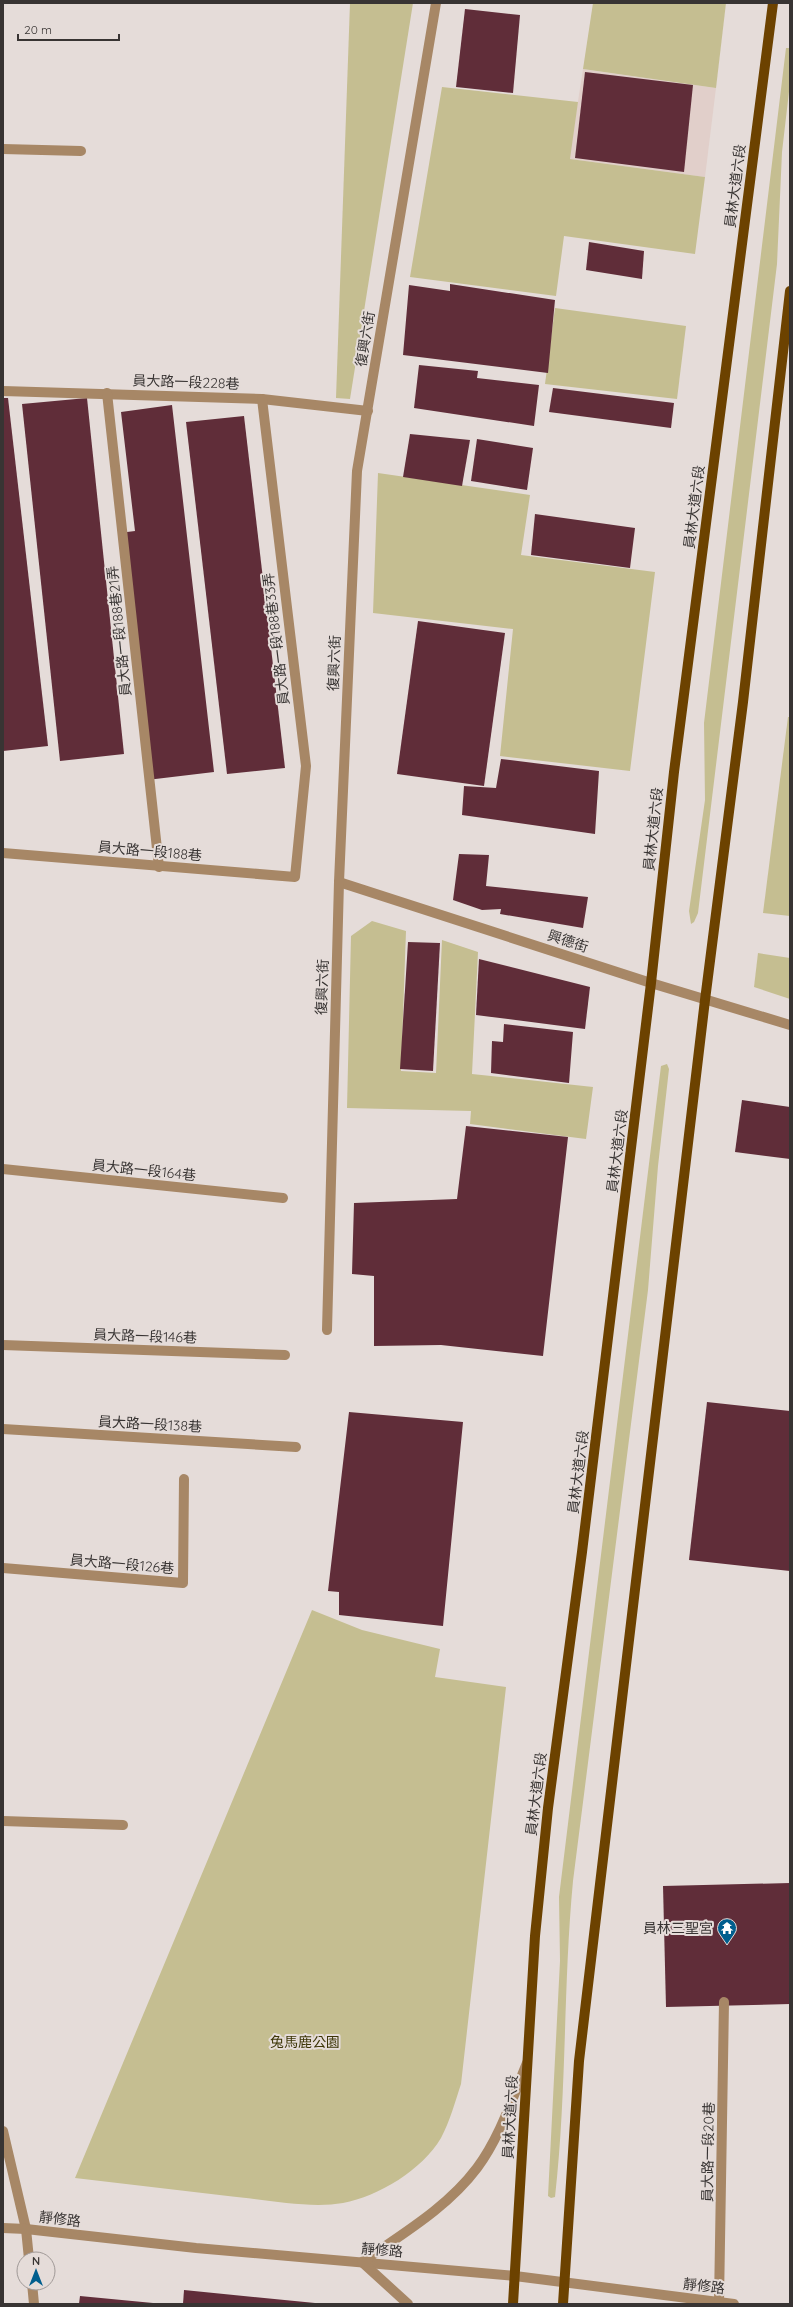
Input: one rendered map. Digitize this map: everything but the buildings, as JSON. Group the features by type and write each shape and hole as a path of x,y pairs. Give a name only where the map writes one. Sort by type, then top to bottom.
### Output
{"main road":[{"name":"員林大道六段","path":"513,2304 535,1936 549,1800 582,1552 651,983 674,772 773,3"},
{"path":"563,2304 579,2061 705,1000 743,702 790,291"}],"street":[{"name":"復興六街","path":"327,1330 339,882 357,471 436,3"},
{"path":"3,149 81,151"},
{"name":"員大路一段228巷","path":"3,391 107,393 262,399 368,411"},
{"name":"員大路一段188巷21弄","path":"107,393 159,866"},
{"name":"員大路一段188巷33弄","path":"262,399 306,766 295,877"},
{"name":"員大路一段188巷","path":"3,853 295,877"},
{"name":"興德街","path":"339,882 651,983 790,1025"},
{"name":"員大路一段164巷","path":"3,1169 283,1198"},
{"name":"員大路一段146巷","path":"3,1346 285,1355"},
{"name":"員大路一段138巷","path":"3,1429 296,1447"},
{"name":"員大路一段126巷","path":"3,1568 183,1583 184,1479"},
{"path":"3,1821 123,1825"},
{"name":"員大路一段20巷","path":"719,2302 724,2002"},
{"path":"408,2304 362,2262 438,2209 477,2168 502,2124 527,2062"},
{"path":"3,2131 26,2229 28,2251"},
{"name":"靜修路","path":"3,2228 26,2229 196,2248 515,2276 734,2304"},
{"path":"33,2291 34,2304"}],"shaded area":[{"path":"583,69 716,88 705,177 569,159"}],"green space":[{"path":"350,3 413,3 350,399 336,398"},
{"path":"593,3 726,3 716,88 583,69"},
{"path":"786,48 790,48 790,83 782,152 777,264 698,913 694,922 691,924 689,911 705,800 704,723"},
{"path":"442,87 578,102 570,159 705,177 695,254 564,236 556,296 410,277"},
{"path":"555,308 686,326 677,399 545,384"},
{"path":"378,473 530,495 521,555 655,572 630,771 500,756 513,629 373,613"},
{"path":"788,717 790,717 790,916 763,913"},
{"path":"372,921 406,931 401,1071 436,1073 442,940 478,952 472,1074 593,1087 586,1139 470,1124 471,1111 347,1108 351,936"},
{"path":"758,953 790,958 790,999 754,987"},
{"path":"667,1064 669,1069 658,1166 648,1290 573,1881 559,2158 555,2197 551,2198 548,2196 560,1961 559,1897 661,1066"},
{"name":"兔馬鹿公園","path":"312,1610 362,1630 440,1649 435,1677 506,1687 461,2084 447,2125 433,2150 423,2161 398,2180 385,2188 357,2200 330,2205 286,2203 75,2178"}],"place":[{"name":"員林三聖宮","path":"727,1945"}]}
